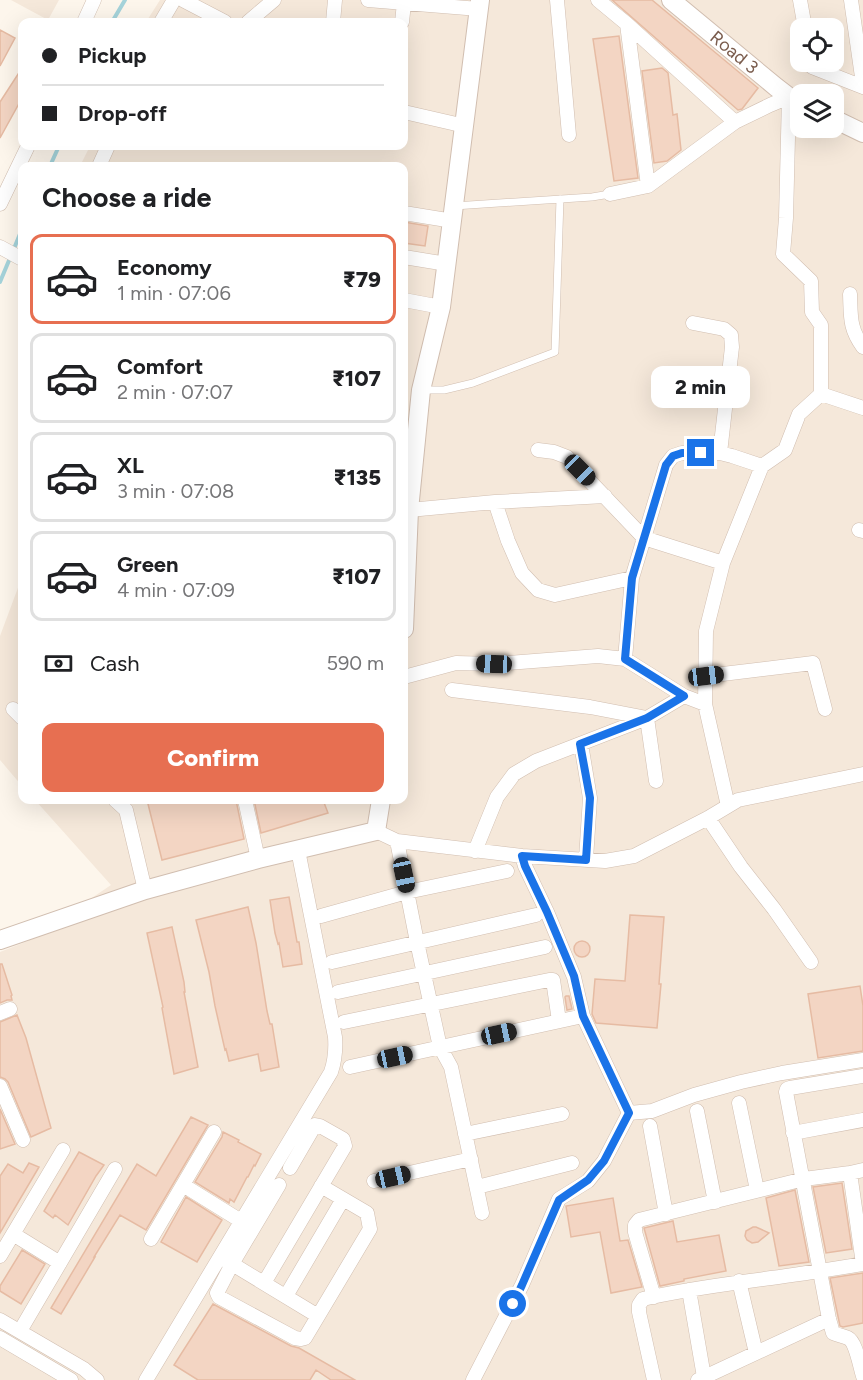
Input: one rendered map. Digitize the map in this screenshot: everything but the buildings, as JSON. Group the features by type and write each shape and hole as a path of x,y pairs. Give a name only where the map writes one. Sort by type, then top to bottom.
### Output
{"street":[{"path":"86,18 94,0"},
{"path":"163,18 174,0"},
{"path":"183,0 217,18"},
{"path":"253,18 274,0"},
{"path":"333,18 335,0"},
{"path":"368,0 480,4 441,307 421,390 408,519"},
{"path":"557,0 570,135"},
{"path":"598,0 735,122"},
{"name":"Road 3","path":"671,0 790,96"},
{"path":"800,0 803,18"},
{"path":"828,72 863,85 851,0"},
{"path":"402,18 404,3"},
{"path":"627,24 648,186"},
{"path":"610,194 648,186 735,122 770,105 790,101"},
{"path":"408,113 465,126"},
{"path":"844,124 863,133"},
{"path":"728,806 705,704 706,631 723,563 762,466 785,450 799,414 821,394 821,325 812,312 811,282 783,254 792,138"},
{"path":"0,204 18,167"},
{"path":"408,213 453,213"},
{"path":"0,247 18,257"},
{"path":"408,258 447,264"},
{"path":"850,294 852,324 855,336 863,347"},
{"path":"408,301 441,307"},
{"path":"693,323 724,329 731,335 732,347 720,453"},
{"path":"821,394 863,408"},
{"path":"538,450 554,452 567,457 644,538 723,563"},
{"path":"625,659 632,578 666,465 673,456 682,453 720,453 762,466"},
{"path":"409,510 495,502 605,496"},
{"path":"495,502 508,542 522,573 538,590 555,595 632,578"},
{"path":"408,676 456,663 494,664 598,656 625,659 684,696 705,704"},
{"path":"706,676 813,663 825,709"},
{"path":"452,690 590,707 647,718"},
{"path":"475,851 497,797 514,774 536,761 647,718 684,696"},
{"path":"647,718 656,781"},
{"path":"580,744 590,798 586,860"},
{"path":"0,940 145,890 376,831 397,841 522,856 605,861 634,856 738,800 863,774"},
{"path":"119,804 126,810 145,890"},
{"path":"246,804 258,860"},
{"path":"376,831 380,804"},
{"path":"708,818 741,867 812,962"},
{"path":"397,841 430,1004 440,1047 451,1067 482,1213"},
{"path":"298,850 335,1037 335,1057 331,1072 242,1221 226,1260 217,1293 219,1297 295,1338 305,1338 370,1229 367,1212 321,1186"},
{"path":"522,856 574,976 583,1016 629,1113"},
{"path":"321,916 407,892 507,871"},
{"path":"332,962 536,915"},
{"path":"338,992 545,947"},
{"path":"344,1022 549,980 553,981 559,1021"},
{"path":"350,1067 583,1016"},
{"path":"629,1113 652,1111 694,1095 782,1072 863,1060"},
{"path":"863,1076 787,1089 786,1092 829,1319 833,1333 847,1338 854,1345 863,1376"},
{"path":"0,1086 23,1140"},
{"path":"739,1103 756,1190"},
{"path":"697,1111 715,1202"},
{"path":"473,1380 522,1285 559,1200 588,1180 604,1161 629,1113"},
{"path":"465,1134 562,1114"},
{"path":"794,1133 863,1120"},
{"path":"264,1283 345,1146 345,1142 320,1125 315,1125 290,1168"},
{"path":"650,1126 666,1214"},
{"path":"151,1239 214,1132"},
{"path":"0,1256 63,1150"},
{"path":"374,1181 471,1159"},
{"path":"477,1187 572,1163"},
{"path":"20,1331 115,1169"},
{"path":"654,1297 635,1232 635,1225 639,1220 804,1179 856,1171 863,1264 739,1281 689,1290 654,1297 643,1299 639,1305 639,1312 654,1380"},
{"path":"183,1185 242,1221"},
{"path":"146,1380 279,1185"},
{"path":"285,1296 343,1199"},
{"path":"13,1234 60,1263"},
{"path":"226,1260 318,1316"},
{"path":"739,1281 756,1353"},
{"path":"689,1290 701,1379 829,1319"},
{"path":"0,1320 84,1369 98,1380"},
{"path":"0,1338 71,1380"}],"lane":[{"path":"453,213 610,194"},
{"path":"421,390 444,390 473,383 555,352 560,199"}],"shaded area":[{"path":"11,0 59,0 49,18 44,18"},
{"path":"160,0 863,0 863,1380 0,1380 0,952 28,941 111,885 39,804 408,804 408,162 82,162 88,150 408,150 408,18 149,18"},
{"path":"18,588 18,781 0,760 0,636"}],"waterway":[{"path":"114,18 125,0"},
{"path":"52,162 57,150"},
{"path":"13,251 18,239"},
{"path":"0,282 10,258"}],"route":[{"path":"513,1304 559,1200 588,1180 604,1161 629,1113 583,1016 574,976 522,856 586,860 590,798 580,744 647,718 684,696 625,659 632,578 666,465 673,456 682,453 701,453"}]}
